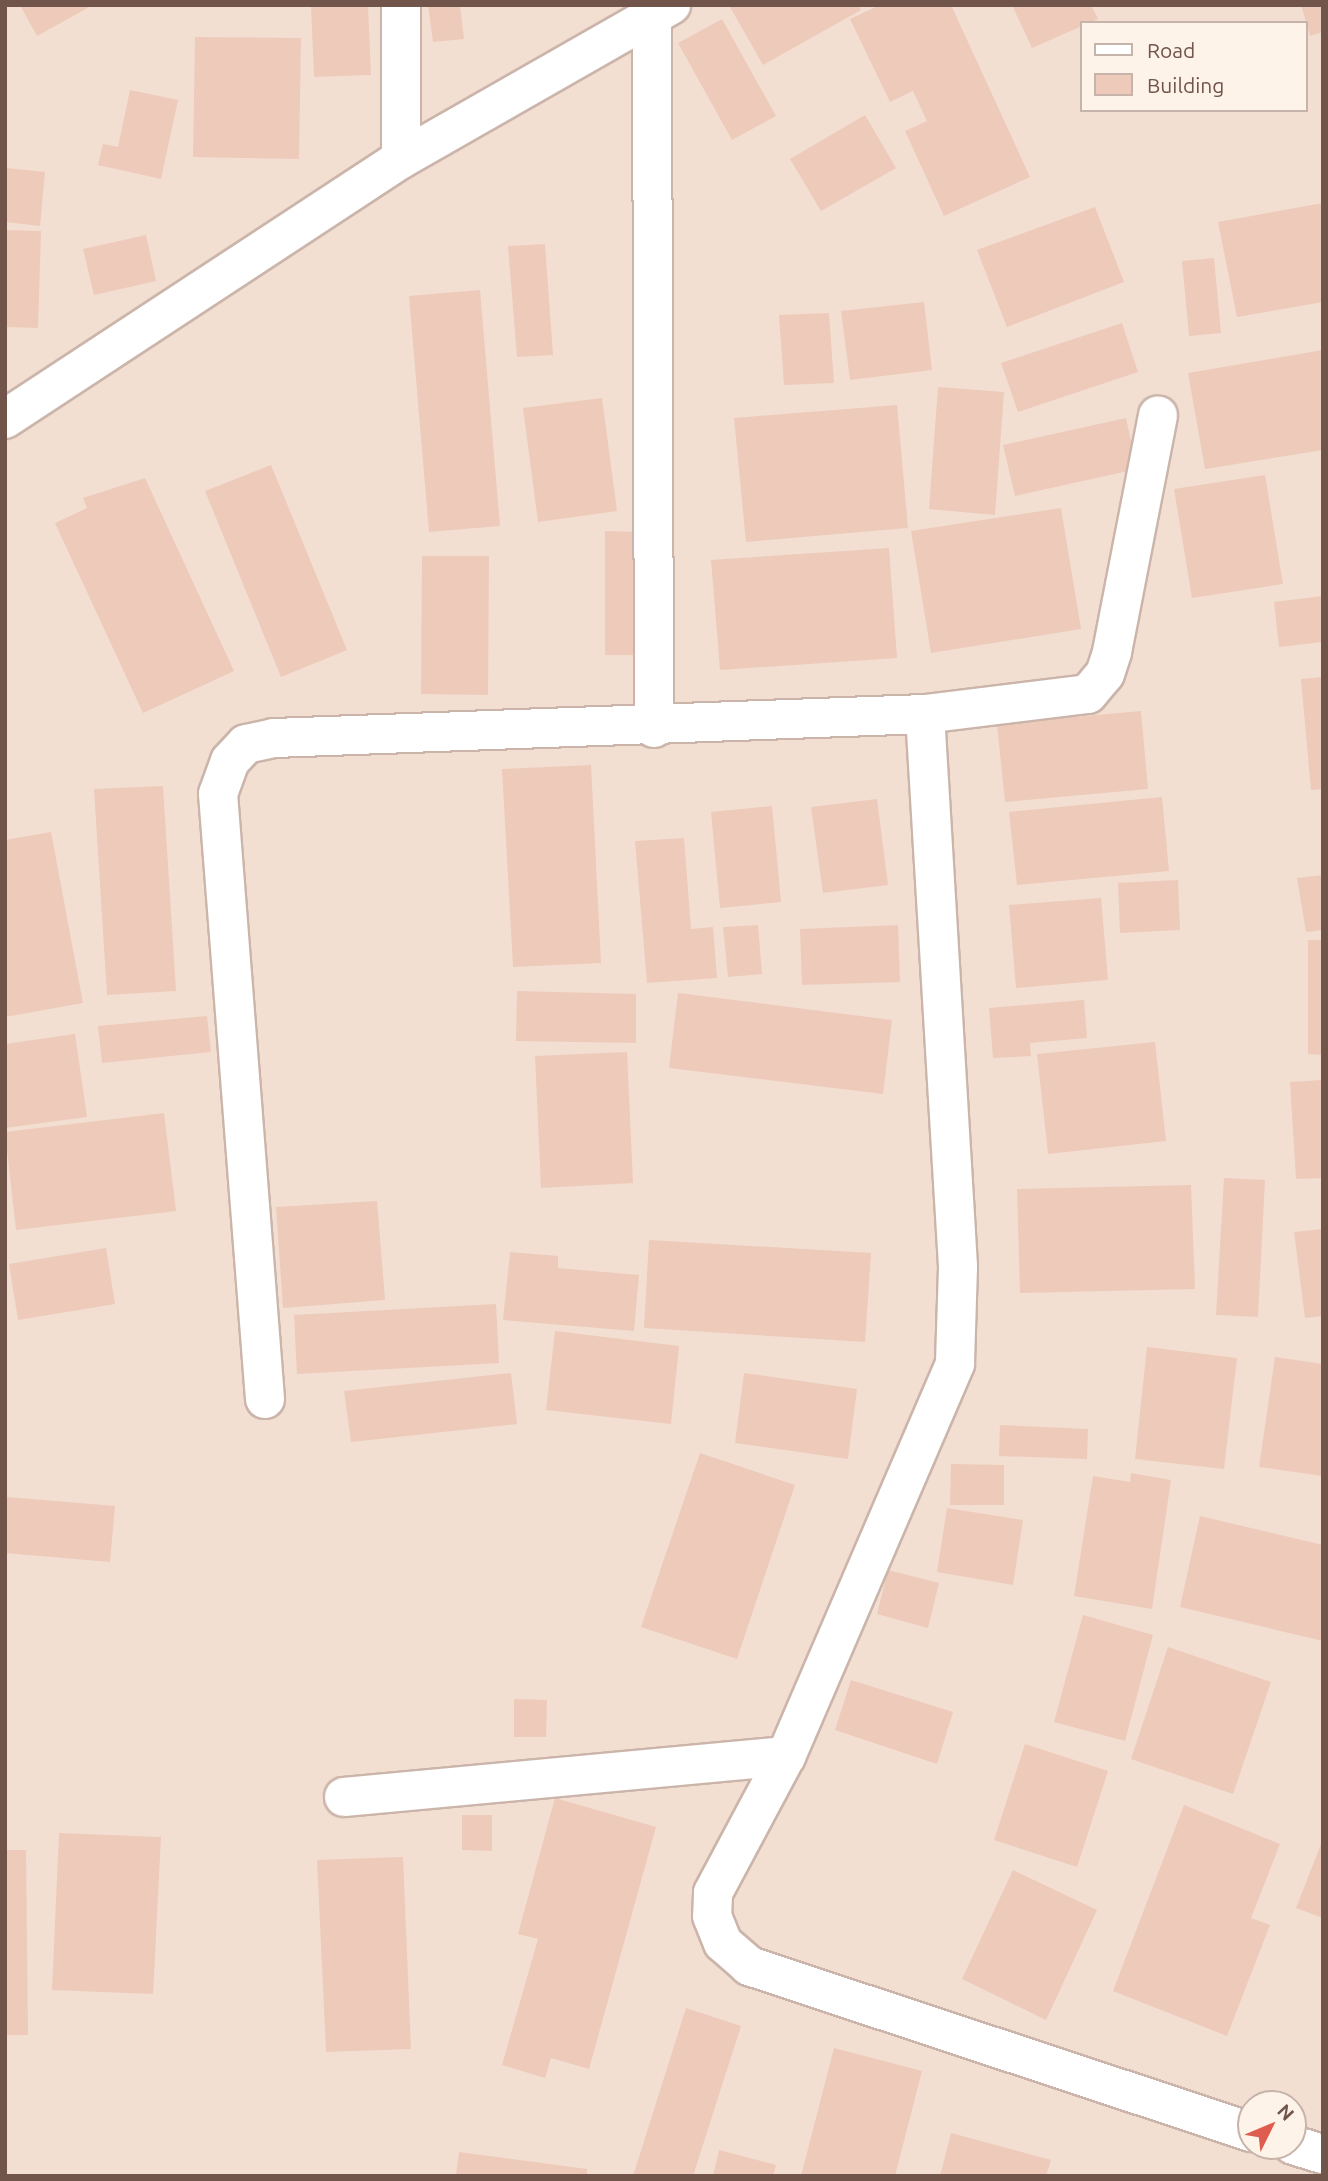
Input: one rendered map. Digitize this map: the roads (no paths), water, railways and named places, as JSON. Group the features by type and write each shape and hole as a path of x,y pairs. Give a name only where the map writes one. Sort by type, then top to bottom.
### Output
{"street":[{"path":"401,5 401,159"},
{"path":"5,419 401,159 661,10"},
{"path":"654,728 661,10"},
{"path":"265,1399 218,794 230,761 246,744 274,738 654,728 925,714 1066,700 1088,694 1105,674 1158,415"},
{"path":"925,714 958,1267 955,1364 786,1756 713,1893 712,1916 723,1943 749,1966 1237,2127"},
{"path":"344,1797 786,1756"}]}
